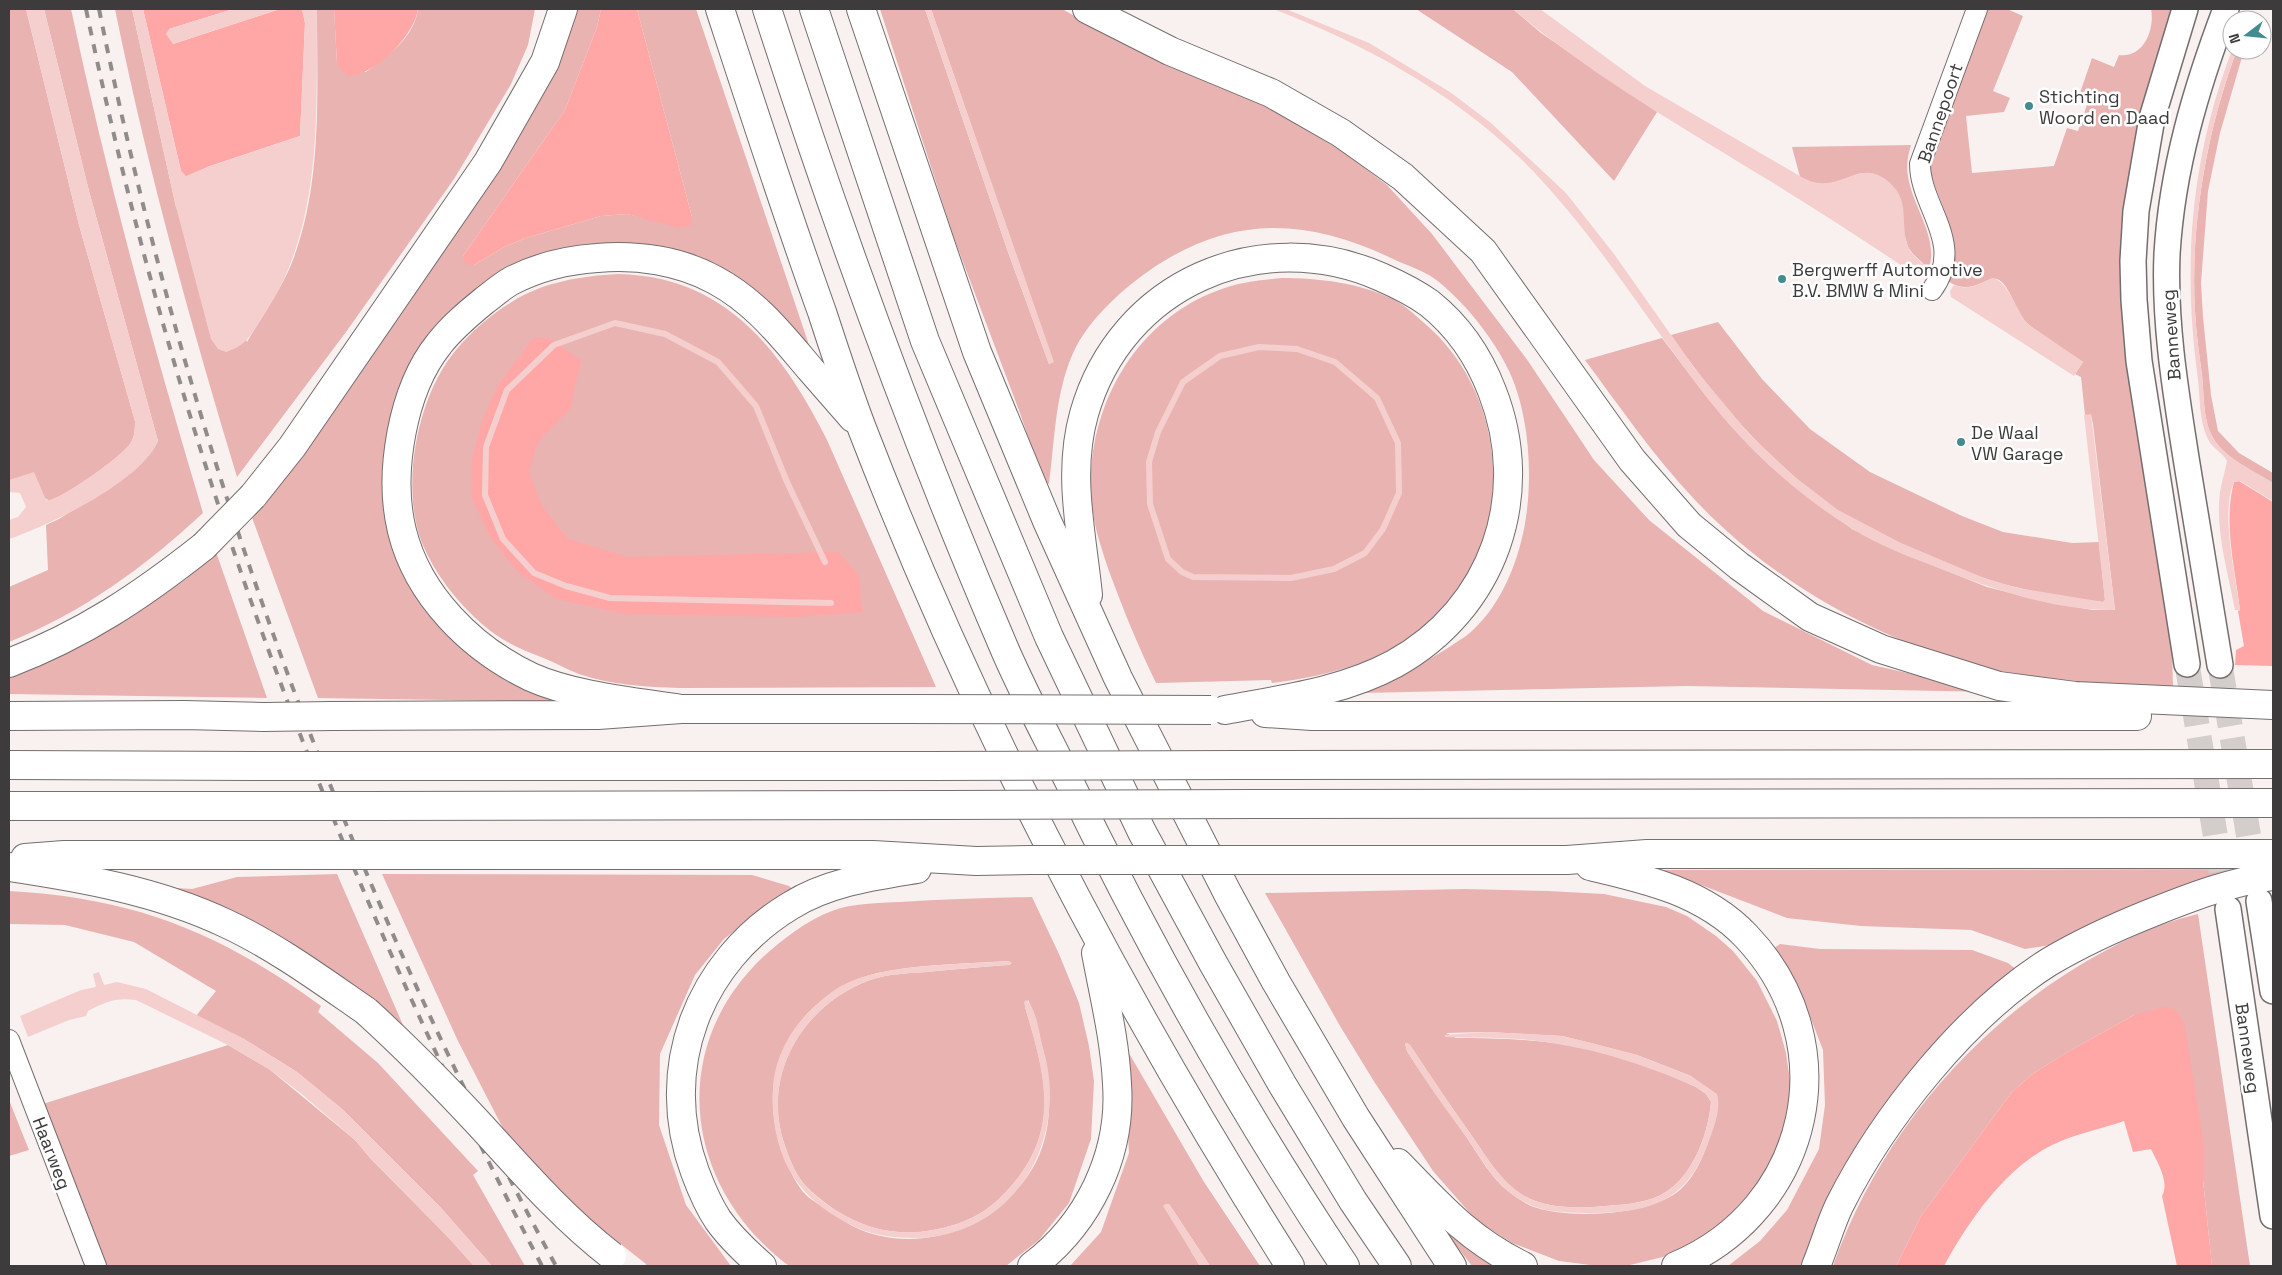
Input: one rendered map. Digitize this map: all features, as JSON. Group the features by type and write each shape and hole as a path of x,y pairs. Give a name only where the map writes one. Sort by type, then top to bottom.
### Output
{"highway":[{"path":"9,663 67,639 109,616 163,579 204,546 253,496 298,439 488,162 545,62 563,9"},
{"path":"720,9 803,259 863,430 945,627 993,734 1091,927 1160,1053 1236,1181 1290,1266"},
{"path":"767,9 886,357 1003,646 1108,862 1176,990 1302,1201 1345,1266"},
{"path":"814,9 924,340 1049,637 1142,832 1213,963 1333,1168 1397,1266"},
{"path":"861,9 977,352 1047,521 1118,678 1228,894 1276,982 1356,1118 1452,1266"},
{"path":"1087,9 1170,51 1271,93 1342,133 1403,177 1483,251 1632,460 1689,525 1739,566 1810,617 1881,649 2000,686 2075,696 2273,705"},
{"path":"1091,619 1076,495 1075,466 1078,438 1092,389 1106,362 1126,334 1148,312 1170,293 1201,276 1246,261 1275,256 1311,257 1358,266 1393,282 1428,302 1453,325 1479,361 1496,400 1506,436 1510,478 1507,508 1500,536 1483,575 1464,604 1447,623 1426,642 1396,663 1338,688 1218,710"},
{"path":"682,709 597,696 532,678 483,649 448,617 430,591 412,561 402,531 397,500 397,456 404,422 417,382 438,345 467,314 502,287 539,269 570,260 609,257 643,258 679,266 714,279 744,298 768,319 863,430"},
{"path":"9,716 598,715 682,709 1218,710 1312,716 2184,716 2273,714"},
{"path":"9,765 2273,764"},
{"path":"9,806 2273,803"},
{"path":"9,859 64,855 873,855 976,861 1566,860 1647,854 2273,854"},
{"path":"1566,860 1646,879 1697,898 1722,916 1745,935 1766,959 1782,984 1800,1035 1804,1059 1802,1104 1799,1124 1783,1171 1770,1191 1743,1224 1712,1247 1676,1266"},
{"path":"762,1266 741,1247 718,1219 702,1189 690,1156 682,1121 681,1085 689,1032 710,985 747,939 772,918 809,896 872,876 976,861"},
{"path":"9,867 103,883 154,897 225,923 282,954 366,1011 436,1078 549,1201 579,1230 618,1261"},
{"path":"1816,1266 1839,1207 1870,1152 1916,1087 1965,1032 2010,990 2049,962 2115,927 2204,891 2273,876"},
{"path":"1032,1266 1068,1234 1094,1196 1106,1166 1117,1118 1116,1077 1108,1015 1091,927"},
{"path":"1356,1118 1456,1223 1497,1253 1523,1266"}],"main road":[{"name":"Banneweg","path":"2185,9 2152,118 2136,211 2133,261 2139,361 2188,664"},
{"name":"Banneweg","path":"2220,665 2174,384 2168,330 2167,279 2171,208 2181,149 2197,88 2226,9"},
{"name":"Banneweg","path":"2259,902 2273,992"},
{"name":"Banneweg","path":"2228,909 2273,1216"}],"street":[{"name":"Bannepoort","path":"1932,290 1943,272 1944,253 1939,227 1922,180 1920,164 1975,16"},
{"name":"Haarweg","path":"9,1040 96,1266"}],"shaded area":[{"path":"9,9 26,9 79,225 135,421 133,439 124,450 93,476 50,501 9,480"},
{"path":"26,9 44,9 89,191 158,441 149,456 114,486 69,513 9,539 9,520 18,517 26,507 20,493 9,492 9,480 34,472 46,500 52,499 89,478 125,450 132,441 135,427 135,421 79,225"},
{"path":"44,9 71,9 100,136 132,262 166,388 203,513 159,551 112,586 62,617 9,642 9,587 48,570 46,525 114,485 140,465 158,441 89,191"},
{"path":"115,9 132,9 176,207 247,342 287,275 301,235 309,203 316,139 317,9 334,9 337,64 366,72 391,53 406,37 416,19 418,9 535,9 528,45 511,84 454,179 346,332 237,477 170,244 141,127"},
{"path":"132,9 143,9 181,171 186,176 300,136 305,23 302,9 317,9 316,128 307,207 297,245 283,281 252,333 239,346 226,352 218,349 211,339 176,207"},
{"path":"143,9 233,9 169,29 173,44 280,9 302,9 305,23 300,136 210,166 186,177 181,171"},
{"path":"233,9 280,9 173,44 166,34 169,29"},
{"path":"334,9 418,9 409,31 392,53 369,69 347,76 337,64"},
{"path":"568,9 601,9 597,27 565,110 463,256 474,265 504,247 526,238 601,216 627,214 653,220 692,217 637,9 696,9 811,351 711,268 534,262 397,407 417,590 575,702 318,698 250,512 306,442"},
{"path":"601,9 637,9 692,217 691,225 679,228 627,214 601,216 526,238 504,247 474,265 465,264 463,256 565,110 597,27"},
{"path":"880,9 925,9 1008,252 1049,364 1053,362 931,9 1062,9 1111,36 1265,105 1342,151 1387,185 1432,234 1528,361 1594,460 1649,520 1763,611 1872,665 1992,692 1687,686 1360,693 1428,659 1471,632 1484,618 1503,590 1516,559 1525,526 1527,510 1529,458 1527,439 1521,404 1509,371 1487,334 1457,298 1435,279 1419,270 1363,246 1308,231 1280,228 1252,229 1225,234 1197,244 1156,266 1117,296 1093,321 1076,347 1064,379 1057,414 1049,484 1043,481 1020,413 954,238"},
{"path":"925,9 931,9 1054,362 1049,364 1008,252"},
{"path":"1273,9 1286,9 1369,43 1450,92 1491,123 1566,193 1614,254 1695,369 1750,435 1795,477 1838,510 1901,543 1984,578 2018,588 2103,602 2105,600 2084,415 2091,414 2115,610 2052,604 1989,587 1886,547 1862,535 1831,515 1772,468 1720,414 1682,365 1594,243 1546,185 1520,158 1465,111 1404,71 1340,37"},
{"path":"1416,9 1513,9 1541,33 1657,112 1614,181 1512,72"},
{"path":"1513,9 1540,9 1645,86 1805,179 1818,183 1830,183 1859,174 1869,173 1880,176 1891,184 1901,199 1906,241 1909,249 1925,266 1920,274 1916,275 1604,78"},
{"path":"1988,9 2007,9 2023,16 1993,91 2010,98 2004,112 1966,116 1972,173 2054,166 2067,128 2078,131 2090,96 2080,93 2092,58 2114,67 2119,55 2128,55 2135,52 2146,41 2151,25 2151,9 2177,9 2133,158 2172,645 2173,688 2071,682 2011,674 1923,649 1840,611 1800,587 1763,561 1728,532 1695,500 1651,449 1585,360 1662,338 1732,427 1769,465 1852,529 1987,587 2039,600 2092,610 2115,610 2093,424 2091,415 2085,415 2081,377 2075,374 2083,362 2032,328 2022,318 2003,283 1999,280 1990,279 1966,287 1949,282 1952,273 1953,243 1932,174 1931,155"},
{"path":"2228,60 2233,60 2226,80 2209,145 2198,212 2195,245 2195,310 2205,413 2208,428 2223,450 2247,468 2273,483 2273,501 2240,481 2234,482 2230,495 2228,510 2230,545 2240,610 2235,610 2219,522 2220,492 2227,461 2210,442 2203,425 2193,336 2191,294 2191,253 2199,171 2218,90"},
{"path":"2233,60 2241,60 2220,133 2208,191 2201,283 2211,395 2218,431 2239,453 2273,473 2273,483 2230,457 2222,450 2208,428 2205,413 2195,311 2195,245 2198,212 2209,145 2226,80"},
{"path":"1911,145 1907,168 1908,176 1910,187 1928,233 1931,257 1929,269 1908,247 1890,183 1879,176 1862,173 1833,184 1823,185 1814,183 1800,177 1792,147"},
{"path":"618,274 656,278 690,288 720,304 746,324 770,349 810,407 827,440 936,687 680,688 604,681 574,672 503,639 489,630 455,597 433,566 422,543 416,520 413,495 416,442 422,416 442,369 474,330 495,313 522,296 562,281"},
{"path":"1282,278 1310,279 1353,285 1393,299 1423,322 1452,353 1474,389 1488,428 1493,470 1490,511 1479,551 1460,588 1432,620 1415,634 1377,656 1336,671 1272,683 1271,680 1156,683 1114,585 1095,522 1092,505 1091,471 1096,438 1105,406 1119,376 1138,348 1161,324 1188,305 1219,290 1234,285"},
{"path":"1992,278 2003,284 2028,324 2083,362 2074,376 1951,297 1950,291 1954,285 1969,287"},
{"path":"1718,322 1762,379 1810,429 1870,472 1962,516 2003,532 2072,543 2099,542 2105,600 2103,602 2043,593 2013,587 1984,578 1878,533 1837,510 1789,472 1746,430 1707,384 1671,335"},
{"path":"534,337 549,338 581,360 570,409 538,442 529,472 542,506 568,539 628,557 838,552 859,575 862,612 796,617 625,614 556,599 517,571 490,537 472,498 471,464 482,421 498,385"},
{"path":"2239,481 2273,502 2273,666 2235,665 2236,650 2244,646 2238,611 2240,610 2230,529 2231,498 2234,482"},
{"path":"216,552 267,698 9,694 9,677 124,621 186,579"},
{"path":"2268,869 2051,945 2025,949 1971,930 1861,926 1787,918 1662,870"},
{"path":"337,874 403,1025 345,978 340,985 137,880 176,888 192,889 237,877"},
{"path":"382,874 752,875 789,886 796,892 765,907 724,939 695,975 660,1054 659,1125 686,1205 731,1266 645,1266 646,1264 585,1216 509,1140 458,1041"},
{"path":"1465,889 1604,894 1666,907 1687,916 1716,936 1733,951 1757,981 1777,1021 1786,1053 1791,1088 1786,1127 1759,1189 1691,1250 1630,1265 1598,1266 1559,1261 1512,1243 1476,1220 1433,1171 1340,1026 1265,893","holes":["1486,1032 1562,1036 1637,1055 1691,1076 1718,1106 1701,1161 1681,1189 1668,1198 1651,1205 1609,1213 1566,1213 1528,1205 1509,1192 1491,1174 1414,1062 1407,1051 1405,1043 1410,1045 1495,1169 1507,1183 1529,1199 1547,1205 1585,1207 1639,1202 1667,1192 1687,1171 1701,1144 1706,1130 1711,1102 1706,1094 1696,1087 1636,1062 1592,1049 1524,1040 1456,1038 1446,1033"]},
{"path":"9,891 54,895 97,902 136,911 174,923 211,939 247,958 321,1006 318,1012 378,1063 478,1171 473,1175 525,1266 492,1266 441,1208 342,1109 297,1072 244,1039 196,1016 216,991 134,942 65,925 9,924"},
{"path":"1032,897 1059,954 1079,1003 1089,1046 1094,1081 1091,1139 1069,1203 1039,1240 1006,1266 790,1266 785,1263 751,1231 725,1195 708,1155 700,1115 701,1073 712,1032 732,993 763,957 779,943 804,925 832,911 848,906 874,903","holes":["1009,961 1011,964 891,975 870,980 846,991 825,1006 808,1024 794,1045 784,1067 778,1092 778,1117 784,1143 800,1179 819,1198 846,1217 870,1227 895,1232 920,1232 943,1228 971,1218 988,1208 1004,1194 1022,1172 1035,1150 1042,1127 1044,1105 1043,1082 1039,1058 1025,1007 1028,1000 1035,1018 1046,1068 1049,1116 1042,1147 1036,1162 1022,1184 1004,1202 984,1217 961,1229 937,1236 912,1239 886,1237 861,1230 807,1196 799,1187 788,1166 776,1129 773,1103 775,1078 782,1054 793,1032 809,1012 829,995 853,981 869,975 929,966"]},
{"path":"2198,914 2250,1266 2212,1266 2203,1180 2203,1139 2134,1015 2064,1054 2031,1075 2011,1093 1921,1216 1896,1266 1833,1266 1852,1220 1874,1177 1900,1135 1962,1059 1998,1025 2036,995 2077,967 2106,950 2150,929"},
{"path":"1780,944 1820,949 1972,950 2008,963 2021,973 1978,1008 1807,1266 1728,1266 1760,1241 1787,1210 1819,1149 1825,1105 1823,1050 1806,1006 1789,970 1774,948"},
{"path":"1009,961 1012,963 1008,965 884,976 846,991 825,1006 808,1024 794,1045 784,1067 779,1092 779,1117 784,1143 800,1179 820,1199 850,1218 884,1230 921,1232 943,1228 971,1218 988,1208 1004,1194 1022,1171 1035,1149 1042,1127 1044,1105 1043,1082 1033,1033 1025,1007 1024,1002 1026,1000 1033,1009 1037,1022 1049,1082 1049,1115 1041,1147 1027,1176 1007,1200 982,1220 952,1233 917,1238 881,1235 855,1227 823,1208 810,1197 787,1167 774,1123 773,1100 776,1068 783,1048 794,1029 828,995 841,986 859,978 923,966"},
{"path":"99,972 104,985 117,982 146,989 244,1039 297,1072 342,1109 441,1208 492,1266 474,1266 355,1140 303,1095 269,1069 228,1045 136,1000 129,999 105,1003 88,1011 86,1016 69,1020 28,1037 20,1016 81,990 96,987 93,974"},
{"path":"2164,1007 2173,1009 2178,1013 2185,1028 2203,1139 2203,1180 2212,1266 2177,1266 2162,1196 2164,1178 2162,1172 2151,1149 2133,1152 2124,1121 2060,1141 2035,1155 2019,1167 1976,1214 1944,1266 1896,1266 1921,1216 2011,1093 2031,1075 2064,1054 2134,1015"},
{"path":"1486,1032 1562,1036 1637,1055 1691,1076 1717,1094 1718,1110 1714,1127 1701,1160 1690,1177 1678,1190 1664,1200 1630,1210 1587,1213 1545,1210 1529,1204 1512,1194 1497,1180 1436,1095 1407,1051 1405,1043 1410,1045 1501,1176 1521,1194 1547,1205 1594,1207 1624,1204 1640,1202 1667,1192 1678,1182 1695,1158 1706,1130 1711,1102 1706,1094 1696,1087 1675,1078 1631,1062 1587,1050 1541,1041 1445,1037 1445,1035"},
{"path":"1123,1043 1204,1182 1260,1266 1210,1266 1169,1204 1200,1266 1070,1266 1101,1232 1129,1153"},
{"path":"228,1045 269,1069 355,1140 474,1266 105,1266 43,1104"},
{"path":"9,1100 29,1150 9,1156"},
{"path":"1416,1193 1503,1266 1472,1266"},
{"path":"1169,1204 1210,1266 1200,1266 1163,1206"}],"waterway":[{"path":"825,562 787,482 756,406 718,362 665,334 615,323 554,345 507,390 486,447 485,495 503,539 534,573 566,586 610,598 831,603"},
{"path":"1259,347 1297,349 1335,362 1377,398 1398,443 1399,493 1383,529 1365,553 1334,569 1291,578 1193,577 1182,572 1168,559 1150,504 1149,462 1158,432 1183,382 1220,356 1259,347"}],"tunnel":[{"path":"2187,664 2227,906"},
{"path":"2220,665 2255,874"}],"railway":[{"path":"86,9 123,174 167,336 215,496 270,654 330,809 395,963 466,1115 542,1266"},
{"path":"99,9 135,172 178,335 226,496 281,655 341,812 407,966 479,1118 556,1266"}],"place":[{"name":"Stichting Woord en Daad","path":"2029,106"},
{"name":"Bergwerff Automotive B.V. BMW & Mini","path":"1782,279"},
{"name":"De Waal VW Garage","path":"1961,442"}]}
